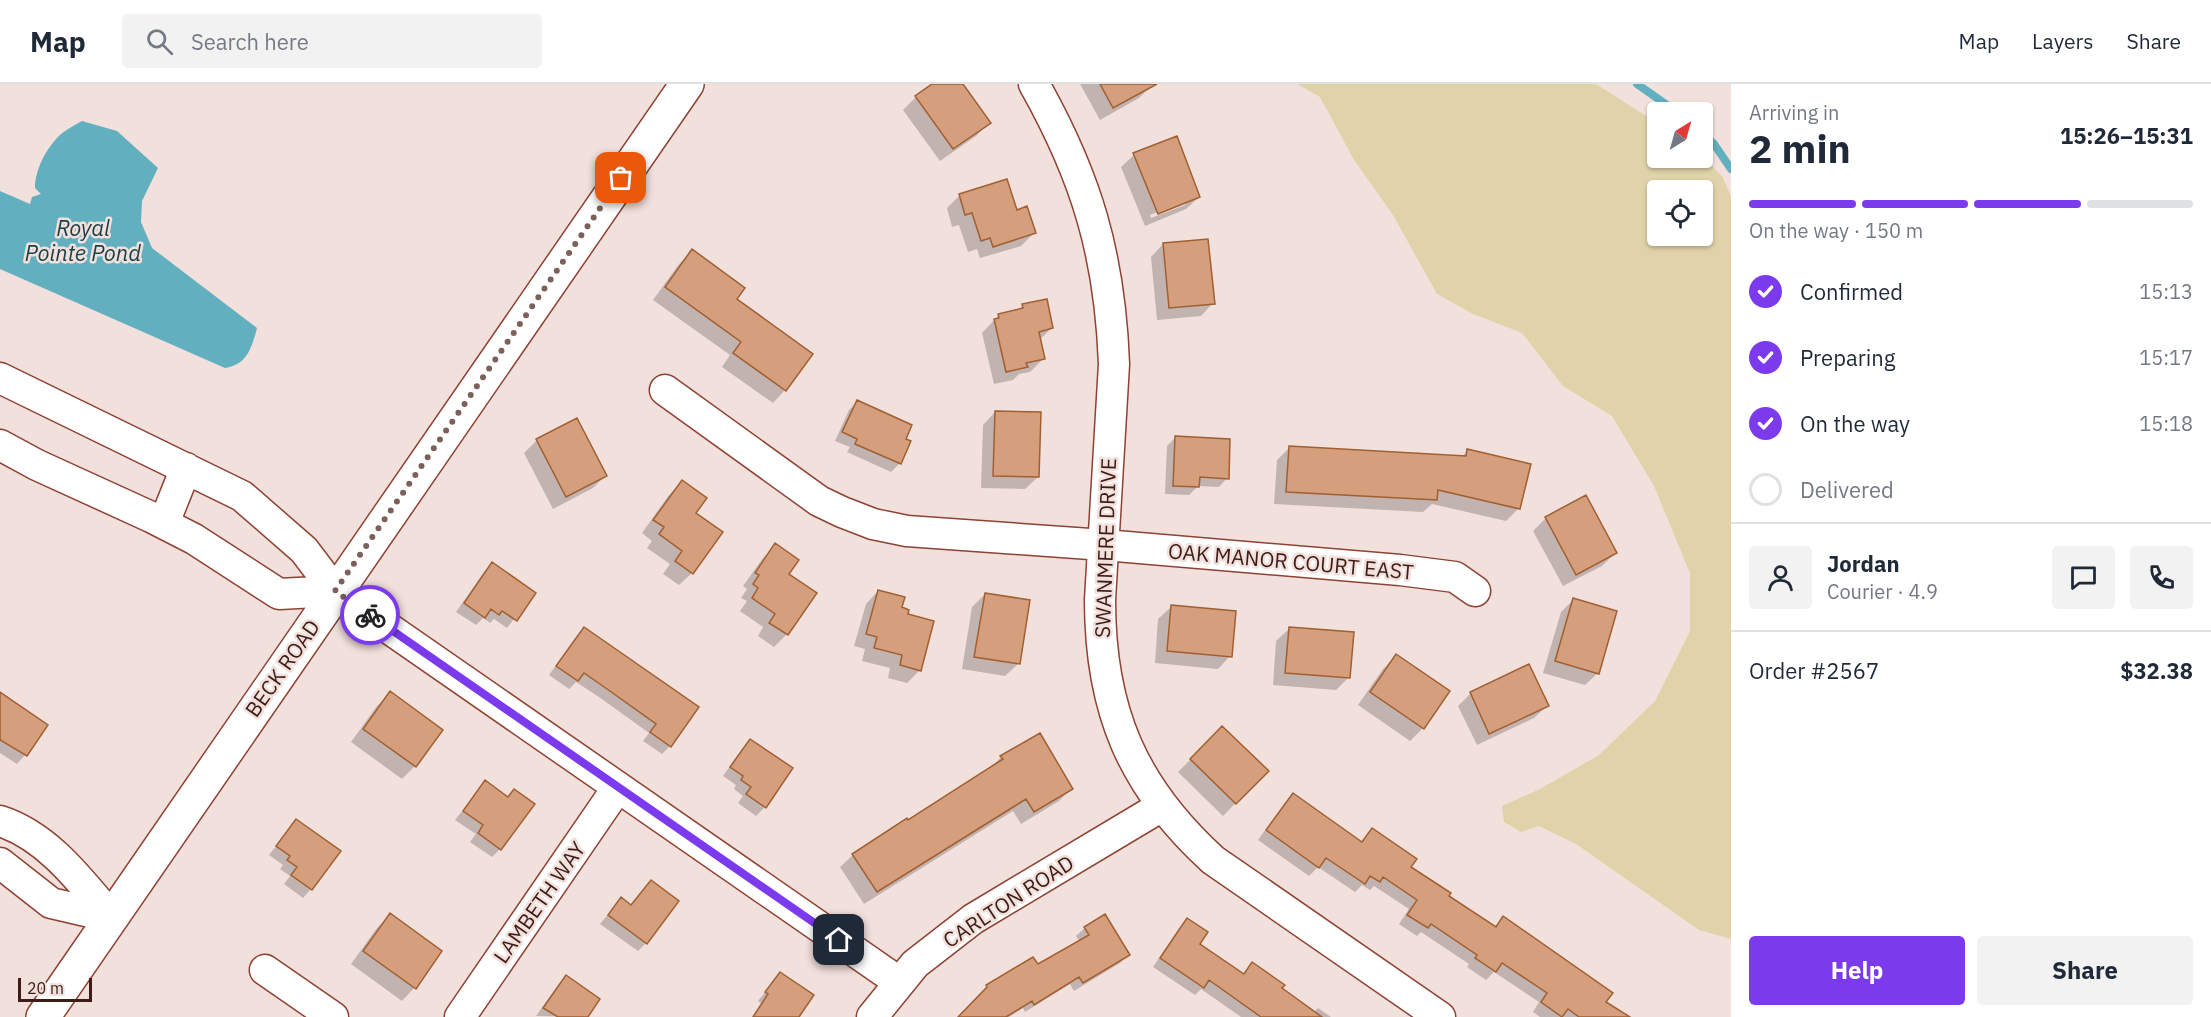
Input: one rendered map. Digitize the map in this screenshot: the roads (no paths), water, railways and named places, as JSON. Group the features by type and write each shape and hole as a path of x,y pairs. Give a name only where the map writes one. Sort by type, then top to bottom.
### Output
{"main road":[{"name":"BECK ROAD","path":"43,1017 687,84"}],"street":[{"name":"SWANMERE DRIVE","path":"1034,84 1073,159 1088,203 1106,277 1114,364 1100,630 1108,689 1126,746 1162,806 1185,834 1213,860 1440,1017"},
{"path":"0,378 242,496 304,550 335,591 899,982"},
{"name":"OAK MANOR COURT EAST","path":"665,390 819,501 873,524 907,531 1400,570 1455,577 1475,591"},
{"path":"0,445 37,465 194,539 279,594 335,591"},
{"path":"164,523 186,468"},
{"name":"LAMBETH WAY","path":"460,1017 618,788"},
{"name":"CARLTON ROAD","path":"872,1017 915,964 973,919 1162,806"},
{"path":"0,821 18,827 68,866 111,916"},
{"path":"0,863 51,903 111,916"},
{"path":"265,970 333,1017"}],"water":[{"name":"Royal Pointe Pond","path":"82,121 117,131 158,168 142,201 141,222 152,248 257,328 247,354 239,363 225,368 0,269 0,191 30,204 32,197 41,194 35,188 36,181 40,166 51,145 61,134"}],"waterway":[{"path":"1637,84 1663,102"},
{"path":"1713,143 1731,169"}]}
